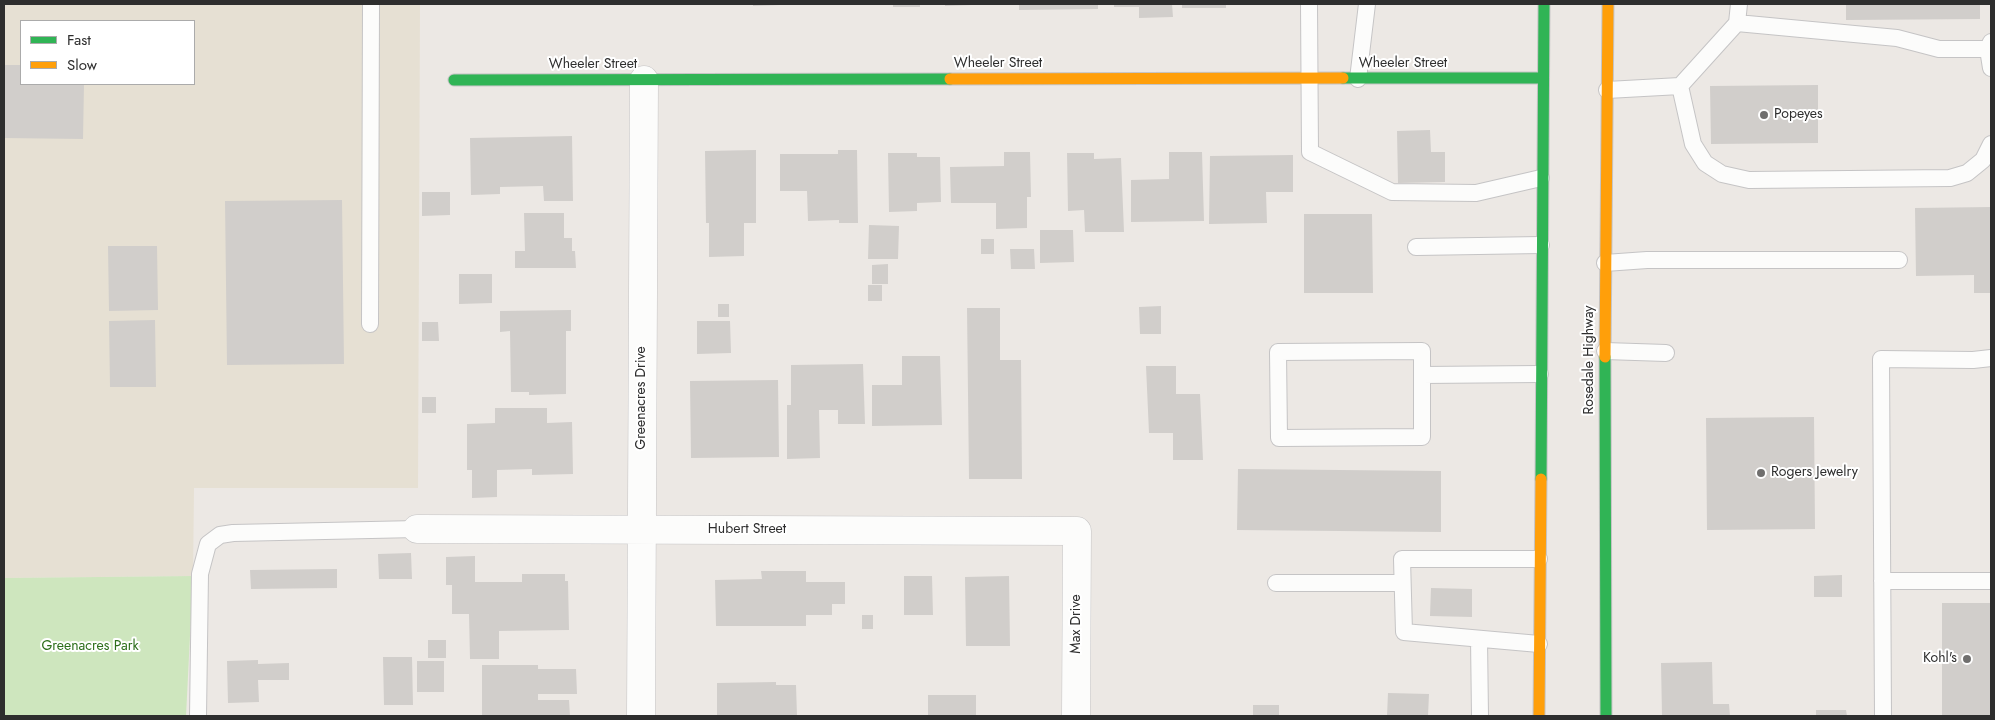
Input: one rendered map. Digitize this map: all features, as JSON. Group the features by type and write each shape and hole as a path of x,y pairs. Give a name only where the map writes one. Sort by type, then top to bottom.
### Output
{"main road":[{"path":"1539,716 1541,178 1544,4"},
{"name":"Rosedale Highway","path":"1606,716 1604,351 1608,4"},
{"path":"1607,82 1618,4"},
{"name":"Wheeler Street","path":"454,80 1543,78"}],"street":[{"name":"Greenacres Drive","path":"641,716 644,80"},
{"name":"Hubert Street","path":"417,528 1077,531"},
{"name":"Max Drive","path":"1076,716 1077,531"}],"lane":[{"path":"370,324 371,4"},
{"path":"1309,4 1310,152 1392,192 1476,193 1541,178"},
{"path":"1358,79 1367,4"},
{"path":"1680,86 1737,23 1739,4"},
{"path":"1737,23 1897,38 1938,49 1990,46 1991,68"},
{"path":"1607,82 1680,86"},
{"path":"1680,86 1693,144 1706,163 1722,174 1749,180 1950,178 1967,173 1983,160 1991,144"},
{"path":"1416,247 1541,245"},
{"path":"1606,263 1646,260 1899,260"},
{"path":"1422,351 1422,375 1422,436 1279,438 1278,352 1422,351"},
{"path":"1604,351 1666,353"},
{"path":"1883,716 1881,359 1973,360 1991,358"},
{"path":"1422,375 1540,374"},
{"path":"198,716 200,574 208,544 220,535 233,533 417,528"},
{"path":"1539,558 1402,558 1404,632 1539,644"},
{"path":"1882,581 1991,581"},
{"path":"1276,583 1402,583"},
{"path":"1479,639 1480,716"}],"shaded area":[{"path":"4,4 420,4 418,488 194,488 193,576 4,578"}],"green space":[{"name":"Greenacres Park","path":"193,576 186,716 4,716 4,578"}],"building":[{"path":"753,4 780,4 780,5 753,6"},
{"path":"893,4 920,4 920,7 893,7"},
{"path":"945,4 972,4 972,5 945,6"},
{"path":"1019,4 1098,4 1098,9 1019,10"},
{"path":"1114,4 1172,4 1173,17 1139,18 1139,7 1114,7"},
{"path":"1182,4 1226,4 1226,8 1182,8"},
{"path":"1846,4 1980,4 1980,19 1846,20"},
{"path":"4,65 20,65 20,85 84,85 83,139 4,138"},
{"name":"Popeyes","path":"1818,85 1818,143 1711,144 1710,86"},
{"path":"1430,130 1431,152 1445,152 1445,182 1398,183 1397,131"},
{"path":"572,136 573,201 544,201 543,186 500,187 500,194 471,195 470,138"},
{"path":"756,150 756,223 744,223 744,256 709,257 709,223 706,223 705,151"},
{"path":"838,150 857,150 858,223 839,223 839,220 808,221 807,191 780,191 780,154 838,154"},
{"path":"1004,152 1030,152 1031,197 1027,197 1027,228 996,229 996,203 951,203 950,167 1004,166"},
{"path":"1169,152 1202,152 1204,221 1131,222 1131,180 1169,179"},
{"path":"888,153 917,153 917,157 940,157 941,202 917,203 917,211 889,212"},
{"path":"1067,153 1094,153 1094,159 1121,158 1124,232 1085,232 1084,210 1068,211"},
{"path":"1293,155 1293,192 1266,192 1267,223 1209,224 1210,156"},
{"path":"422,192 450,192 450,215 422,216"},
{"path":"342,200 344,364 227,365 225,201"},
{"path":"1991,207 1991,293 1974,293 1974,275 1916,276 1915,208"},
{"path":"524,213 564,213 564,238 572,238 572,251 575,251 576,268 515,268 515,251 525,251"},
{"path":"1304,214 1372,214 1373,293 1304,293"},
{"path":"869,225 899,226 898,259 868,259"},
{"path":"1040,230 1073,230 1074,262 1040,263"},
{"path":"981,239 994,239 994,254 981,254"},
{"path":"108,246 157,246 158,310 109,311"},
{"path":"1010,249 1034,249 1035,269 1011,269"},
{"path":"888,264 888,284 872,284 872,265"},
{"path":"459,274 492,274 492,303 459,304"},
{"path":"868,285 882,285 882,301 868,301"},
{"path":"718,304 729,304 729,317 718,317"},
{"path":"1161,306 1161,334 1140,334 1139,307"},
{"path":"967,308 1000,308 1000,360 1021,360 1022,479 969,479"},
{"path":"571,310 571,331 566,331 566,394 529,395 529,392 511,392 510,331 500,332 500,311"},
{"path":"155,320 156,387 110,387 109,321"},
{"path":"697,321 730,321 731,353 697,354"},
{"path":"422,322 438,322 439,341 422,341"},
{"path":"902,356 940,356 942,425 872,426 872,385 902,385"},
{"path":"863,364 865,424 838,424 838,410 819,410 820,458 787,459 787,405 791,405 791,365"},
{"path":"1146,366 1176,366 1176,394 1200,394 1203,460 1173,460 1173,433 1149,433"},
{"path":"778,380 779,457 691,458 690,381"},
{"path":"422,397 436,397 436,413 422,413"},
{"path":"495,408 547,408 547,423 572,422 573,474 532,475 532,469 497,470 497,497 472,498 472,470 467,470 467,424 495,423"},
{"name":"Rogers Jewelry","path":"1814,417 1815,529 1707,530 1706,418"},
{"path":"1238,469 1441,471 1441,532 1237,530"},
{"path":"411,553 412,579 379,579 378,554"},
{"path":"475,556 475,582 522,582 522,574 565,574 565,581 568,581 569,630 499,631 499,659 470,659 469,614 452,614 452,585 446,585 446,557"},
{"path":"337,569 337,588 251,589 250,570"},
{"path":"761,571 806,571 806,582 845,582 845,604 832,604 832,615 806,615 806,626 716,626 715,580 762,579"},
{"path":"1842,575 1842,597 1814,597 1814,576"},
{"path":"904,576 932,576 933,615 904,615"},
{"path":"1009,576 1010,646 966,646 965,577"},
{"path":"1431,588 1472,589 1472,617 1430,616"},
{"name":"Kohl's","path":"1942,603 1991,603 1991,716 1942,716"},
{"path":"862,615 873,615 873,629 862,629"},
{"path":"428,640 446,640 446,658 428,658"},
{"path":"383,657 412,657 413,705 384,705"},
{"path":"258,660 258,664 289,663 289,680 258,680 259,702 228,703 227,661"},
{"path":"417,661 444,661 444,692 417,692"},
{"path":"1712,662 1713,704 1729,704 1730,716 1662,716 1661,663"},
{"path":"482,665 538,665 538,669 576,669 577,694 538,694 538,700 569,700 570,716 482,716"},
{"path":"776,682 776,685 796,685 797,716 717,716 717,683"},
{"path":"1388,693 1429,694 1428,716 1387,716"},
{"path":"928,695 976,695 976,716 928,716"},
{"path":"1253,705 1279,705 1279,716 1253,716"},
{"path":"1816,710 1846,710 1847,716 1816,716"}],"traffic: fast":[{"path":"1541,479 1544,4"},
{"path":"1343,78 1543,78"},
{"path":"454,80 950,79"},
{"path":"1605,357 1606,716"}],"traffic: slow":[{"path":"1605,357 1608,4"},
{"path":"950,79 1343,78"},
{"path":"1539,716 1541,479"}],"place":[{"name":"Popeyes","path":"1764,115"},
{"name":"Rogers Jewelry","path":"1761,473"},
{"name":"Kohl's","path":"1967,659"}]}
